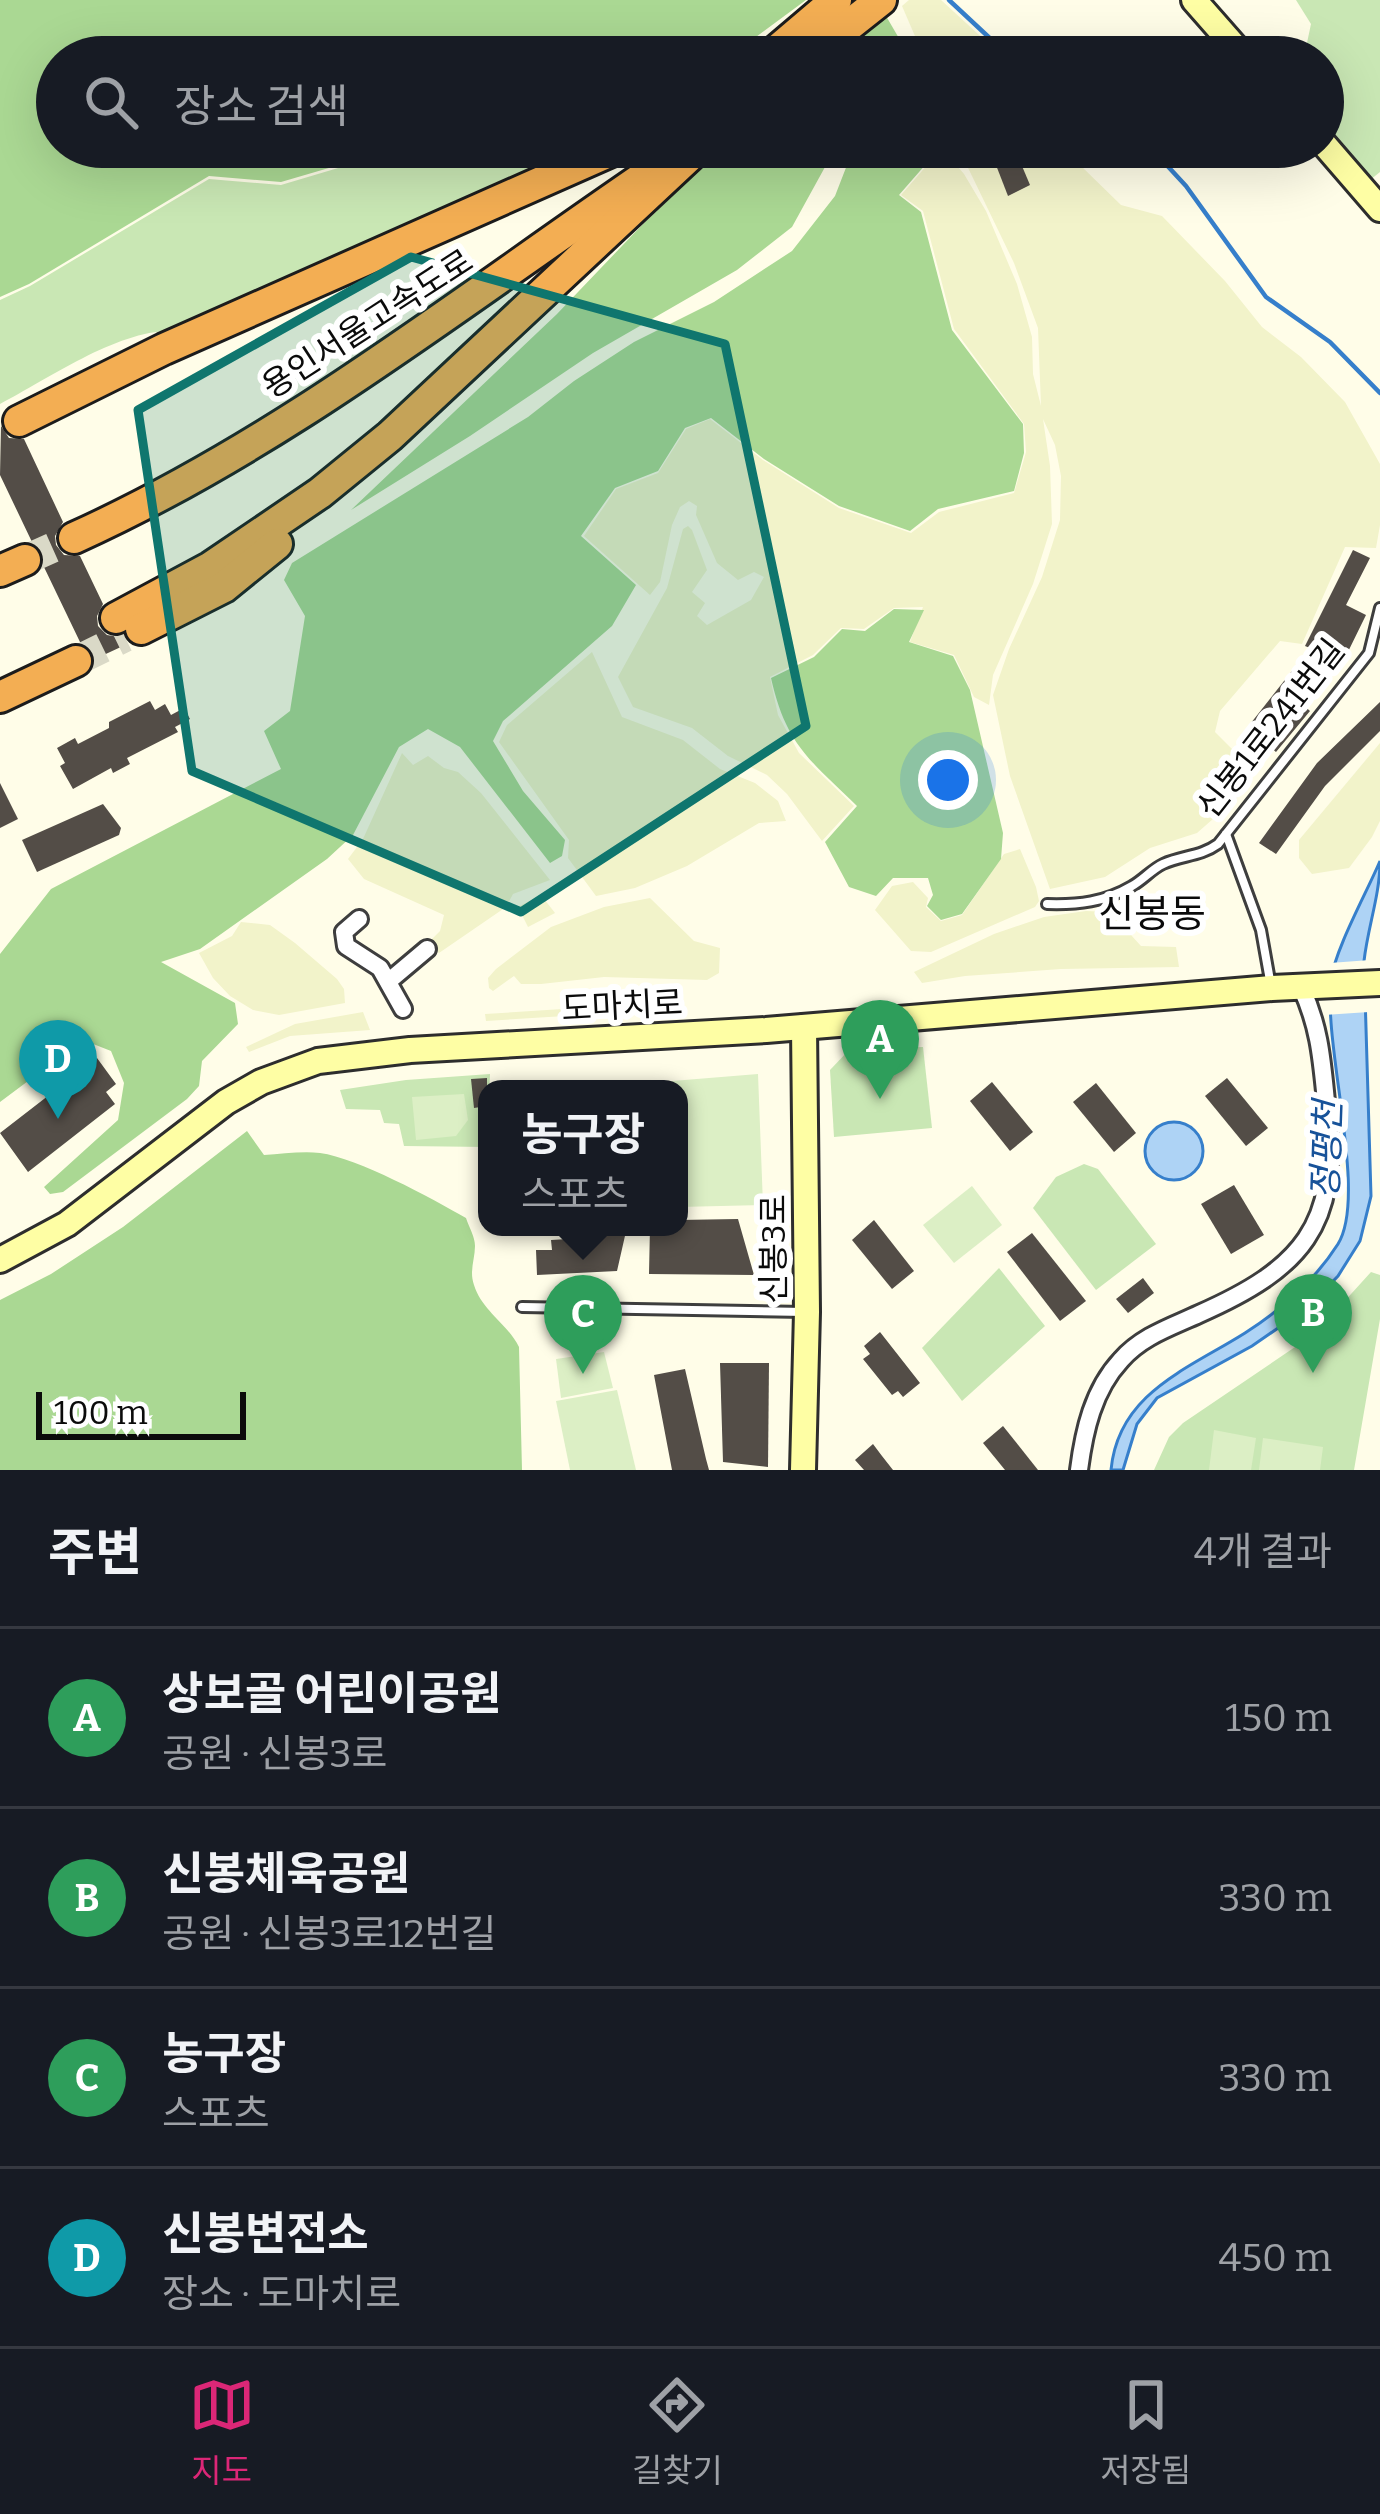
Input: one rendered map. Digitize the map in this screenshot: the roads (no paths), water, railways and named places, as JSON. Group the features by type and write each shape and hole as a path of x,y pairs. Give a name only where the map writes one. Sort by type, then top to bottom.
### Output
{"highway":[{"path":"794,36 836,0"},
{"path":"836,36 881,0"},
{"path":"19,421 164,349 573,168"},
{"name":"용인서울고속도로","path":"632,168 483,278 304,394 71,531 241,448 338,388 658,168"},
{"path":"120,628 251,543 375,449 676,168"},
{"path":"0,675 72,651 0,697"}],"main road":[{"path":"1194,0 1226,36"},
{"path":"1344,167 1380,209"},
{"name":"도마치로","path":"0,1260 67,1224 226,1102 261,1082 318,1060 1380,983"},
{"name":"신봉3로","path":"803,1470 807,1312 804,1027"}],"street":[{"path":"359,920 348,926 346,946 380,968 403,1009"},
{"path":"389,981 427,949"},
{"path":"1079,1470 1095,1400 1120,1360 1154,1333 1204,1312 1279,1270 1306,1244 1331,1179 1331,1144 1318,1022 1304,986"}],"lane":[{"name":"신봉1로241번길","path":"1047,904 1106,898 1169,861 1208,851 1369,652 1380,608"},
{"path":"1226,833 1262,930 1272,988"},
{"path":"522,1307 807,1312"}],"water":[{"name":"정평천","path":"1380,861 1364,961 1371,1196 1360,1241 1338,1276 1307,1308 1252,1346 1157,1398 1137,1424 1123,1470 1111,1470 1116,1443 1141,1402 1271,1314 1308,1282 1338,1244 1348,1192 1331,980"},
{"path":"1174,1122 1194,1131 1203,1151 1194,1171 1174,1180 1154,1171 1145,1151 1154,1131"}],"waterway":[{"name":"정평천","path":"949,0 988,36"},
{"name":"정평천","path":"1169,168 1266,297 1330,342 1380,393"}],"tunnel":[{"path":"25,560 74,538"},
{"path":"76,661 125,637"}],"place":[{"name":"상보골 어린이공원","path":"880,1099"},
{"name":"신봉변전소","path":"58,1119"},
{"name":"신봉체육공원","path":"1313,1373"},
{"name":"농구장","path":"583,1374"}],"district":[{"name":"신봉동","path":"1152,913"}]}
